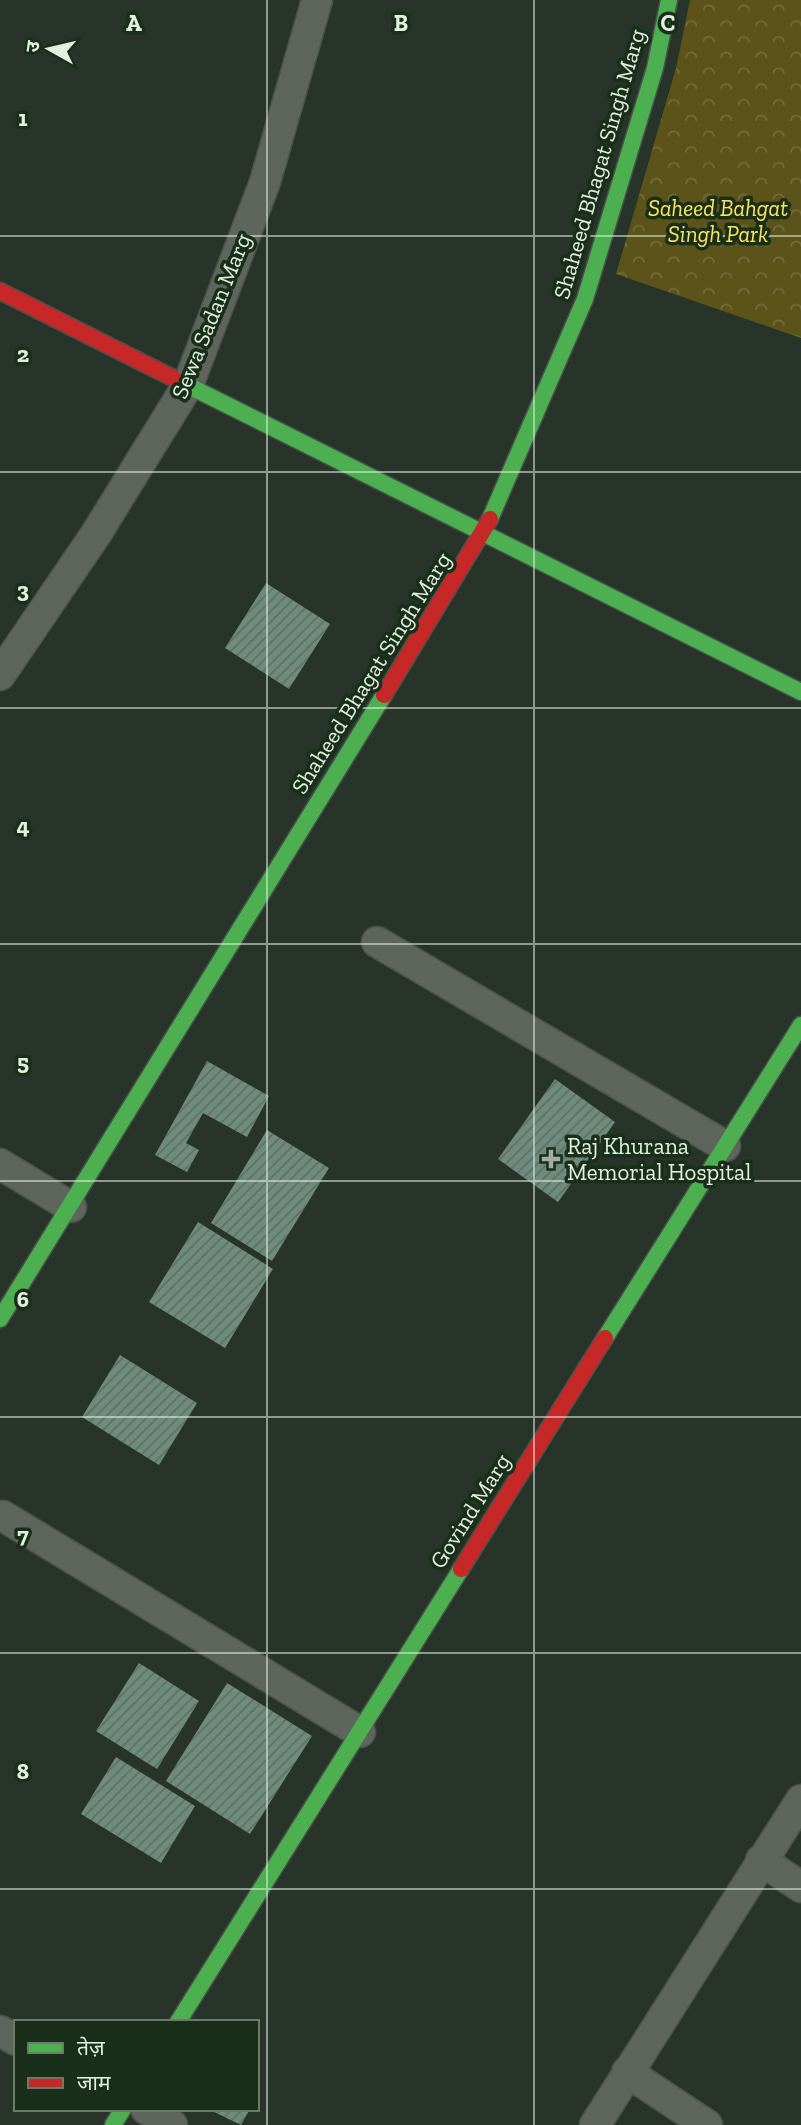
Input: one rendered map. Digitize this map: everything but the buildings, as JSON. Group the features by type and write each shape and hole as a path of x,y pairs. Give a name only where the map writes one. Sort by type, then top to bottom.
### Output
{"street":[{"name":"Sewa Sadan Marg","path":"0,675 96,534 188,385 265,182 317,0"},
{"name":"Shaheed Bhagat Singh Marg","path":"0,1319 484,533 585,299 655,68 669,0"},
{"path":"0,291 801,692"},
{"path":"377,942 725,1146"},
{"name":"Govind Marg","path":"179,2020 801,1025"},
{"path":"0,1164 71,1207"},
{"path":"3,1516 360,1732"},
{"path":"595,2125 801,1800"},
{"path":"761,1860 801,1887"},
{"path":"627,2072 707,2125"},
{"path":"149,2111 172,2125"}],"green space":[{"name":"Saheed Bahgat Singh Park","path":"690,0 801,0 801,338 616,274 676,68"}],"traffic: fast":[{"path":"490,519 585,299 655,68 669,0"},
{"path":"175,379 801,692"},
{"path":"0,1319 384,695"},
{"path":"605,1338 801,1025"},
{"path":"179,2020 461,1569"},
{"path":"113,2125 122,2111"}],"traffic: jam":[{"path":"0,291 175,379"},
{"path":"384,695 490,519"},
{"path":"461,1569 605,1338"}],"place":[{"name":"Raj Khurana Memorial Hospital","path":"551,1159"}]}
